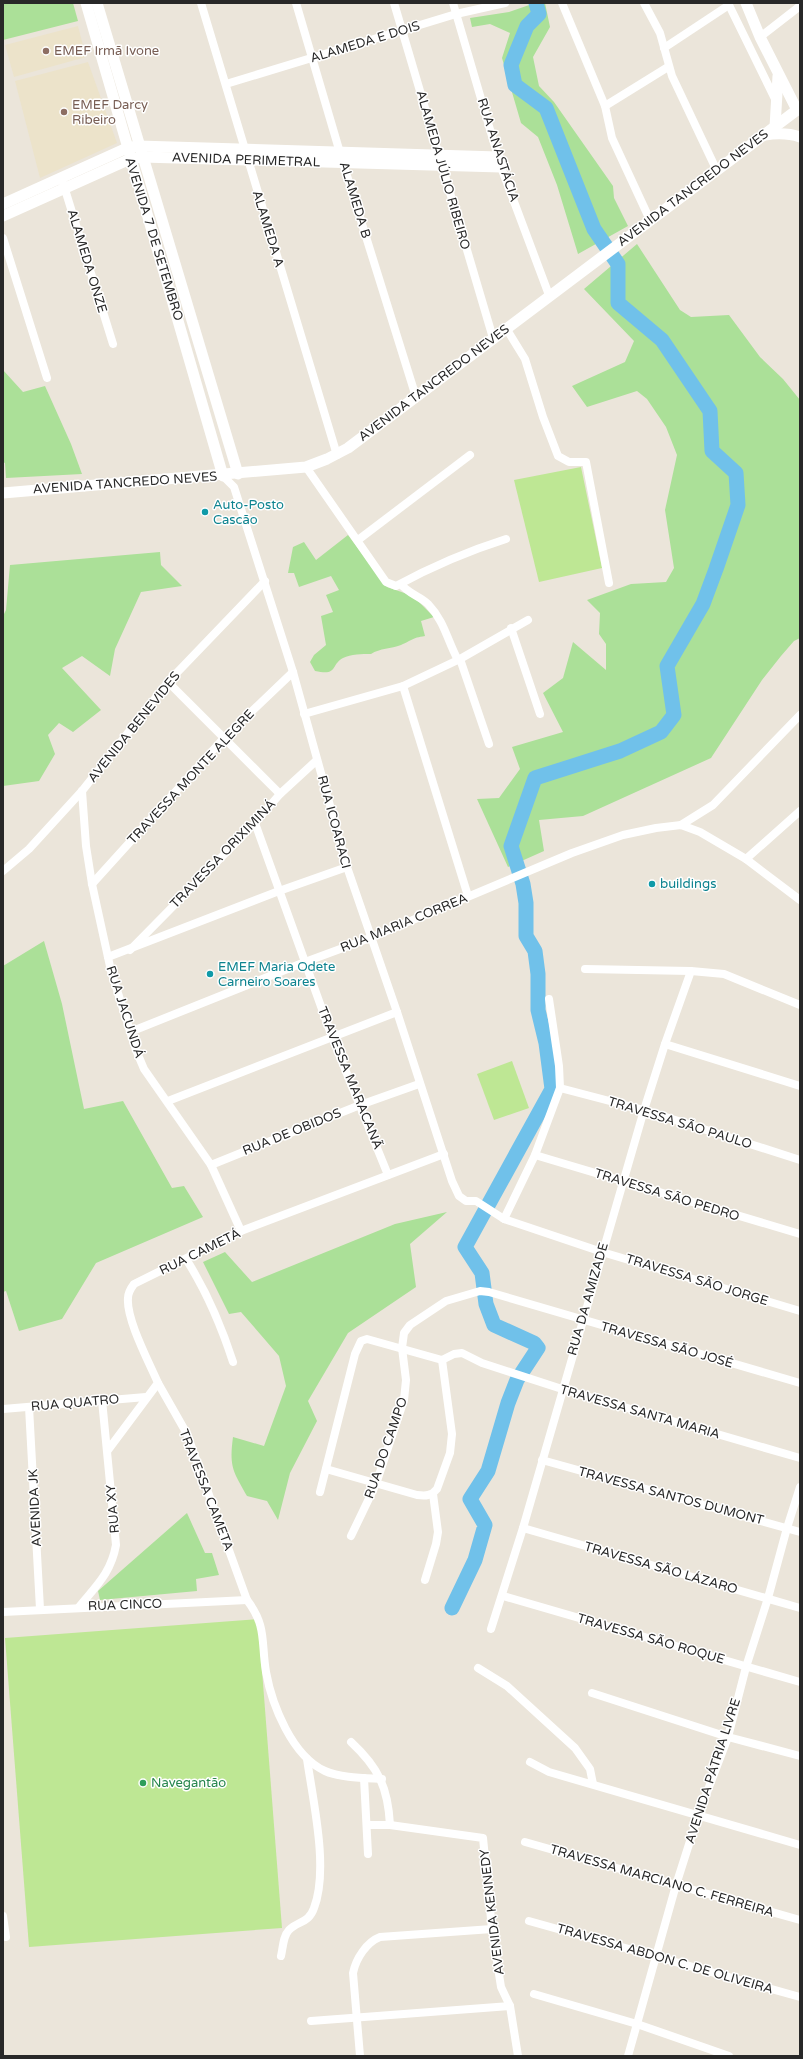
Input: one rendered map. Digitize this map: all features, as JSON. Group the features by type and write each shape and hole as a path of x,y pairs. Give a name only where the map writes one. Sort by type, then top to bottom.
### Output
{"street":[{"name":"AVENIDA 7 DE SETEMBRO","path":"86,3 132,147 130,159 151,226 223,476"},
{"path":"96,3 132,147 142,157 238,474 234,487"},
{"name":"ALAMEDA A","path":"201,3 337,455"},
{"name":"ALAMEDA B","path":"296,3 416,396"},
{"name":"ALAMEDA JÚLIO RIBEIRO","path":"394,3 493,338"},
{"name":"RUA ANASTÁCIA","path":"453,3 500,162 550,295"},
{"name":"ALAMEDA E DOIS","path":"226,84 456,14 505,3"},
{"path":"562,3 605,106 612,138 650,220"},
{"path":"644,3 660,33 668,67 717,171"},
{"path":"746,3 760,37 799,112"},
{"path":"664,48 729,4 777,102"},
{"path":"760,37 800,6"},
{"path":"605,106 668,67"},
{"path":"775,127 778,73"},
{"name":"AVENIDA TANCREDO NEVES","path":"3,493 223,476 306,467 337,455 775,127 799,112"},
{"path":"763,136 777,133 792,134 800,137"},
{"name":"AVENIDA PERIMETRAL","path":"3,216 132,147 246,155"},
{"name":"AVENIDA PERIMETRAL","path":"3,204 130,159 142,157 246,155 500,162"},
{"name":"ALAMEDA ONZE","path":"63,184 114,344"},
{"path":"151,226 163,223"},
{"path":"3,238 47,378"},
{"path":"178,320 191,316"},
{"path":"506,328 525,359 543,417 558,456 569,462 586,462 609,583"},
{"path":"358,540 470,454"},
{"path":"306,467 386,582 396,586 409,578 474,549 506,539"},
{"name":"RUA ICOARACI","path":"223,476 234,487 265,582 293,672 347,867 370,938 397,1012 419,1084 444,1154"},
{"name":"AVENIDA BENEVIDES","path":"3,871 29,849 82,791 168,682 265,582"},
{"path":"401,584 405,590 418,595 441,619 459,660 489,744"},
{"path":"304,714 403,686 459,660 511,628 528,620"},
{"path":"511,628 540,714"},
{"name":"TRAVESSA MONTE ALEGRE","path":"92,884 224,738 293,672"},
{"path":"168,682 280,794"},
{"path":"403,686 468,896"},
{"path":"681,825 713,805 797,725 800,715"},
{"name":"TRAVESSA ORIXIMINÁ","path":"130,950 255,823 280,794 317,760"},
{"name":"RUA JACUNDÁ","path":"82,791 86,846 92,884 108,957 130,1032 144,1069 168,1101 211,1165 241,1231"},
{"path":"746,859 800,811"},
{"name":"TRAVESSA MARACANÃ","path":"255,823 278,891 332,1037 388,1175"},
{"path":"681,825 700,832 746,859 800,900"},
{"name":"RUA MARIA CORREA","path":"130,1032 305,962 370,938 572,853 623,835 656,828 681,825"},
{"path":"108,957 130,950 278,891 347,867"},
{"path":"585,969 691,971 724,974 800,1005"},
{"name":"RUA DA AMIZADE","path":"491,1629 503,1596 644,1110 665,1044 691,971"},
{"path":"504,1218 535,1155 560,1088 559,1066 549,999"},
{"path":"168,1101 397,1012"},
{"path":"665,1044 800,1086"},
{"name":"RUA DE OBIDOS","path":"211,1165 360,1105 419,1084"},
{"name":"TRAVESSA SÃO PAULO","path":"560,1088 644,1110 800,1160"},
{"name":"RUA CAMETÁ","path":"158,1383 131,1320 128,1297 134,1284 186,1260 241,1231 444,1154"},
{"name":"TRAVESSA SÃO JORGE","path":"444,1154 452,1181 459,1196 466,1201 476,1201 504,1218 602,1252 800,1311"},
{"name":"TRAVESSA SÃO PEDRO","path":"535,1155 800,1234"},
{"path":"186,1260 204,1288 221,1326 233,1362"},
{"name":"TRAVESSA SÃO JOSÉ","path":"404,1333 410,1325 446,1302 480,1291 490,1292 800,1383"},
{"name":"RUA DO CAMPO","path":"351,1536 376,1484 404,1400 406,1380 402,1348 404,1333"},
{"path":"320,1492 355,1354 361,1341 367,1339 442,1360 452,1434 450,1453 437,1489 433,1494 426,1496 417,1494 376,1484 326,1469"},
{"name":"TRAVESSA SANTA MARIA","path":"442,1360 454,1354 462,1353 482,1363 562,1389 800,1458"},
{"path":"108,1450 146,1397 158,1383"},
{"name":"TRAVESSA CAMETA","path":"158,1383 187,1434 247,1600 261,1622 266,1673 279,1714 290,1738 307,1759"},
{"name":"RUA QUATRO","path":"3,1409 146,1397"},
{"name":"RUA XY","path":"79,1607 107,1572 114,1556 116,1545 102,1400"},
{"name":"AVENIDA JK","path":"29,1407 40,1609"},
{"name":"TRAVESSA SANTOS DUMONT","path":"542,1460 800,1532"},
{"name":"AVENIDA PÁTRIA LIVRE","path":"628,2056 676,1885 698,1816 728,1737 746,1667 768,1598 800,1487"},
{"path":"424,1580 436,1544 438,1532 433,1494"},
{"name":"TRAVESSA SÃO LÁZARO","path":"523,1528 800,1608"},
{"name":"TRAVESSA SÃO ROQUE","path":"503,1596 800,1682"},
{"name":"RUA CINCO","path":"3,1612 79,1607 247,1600"},
{"path":"478,1668 507,1686 575,1748 590,1769 593,1784"},
{"path":"592,1693 728,1737 800,1756"},
{"path":"351,1742 366,1756 382,1779 389,1810 390,1825 367,1825"},
{"path":"307,1759 327,1772 364,1778 382,1779"},
{"path":"281,1956 285,1937 289,1930 306,1921 314,1910 320,1888 316,1820 307,1759"},
{"path":"530,1762 549,1772 800,1845"},
{"path":"364,1778 368,1854"},
{"name":"AVENIDA KENNEDY","path":"390,1825 483,1838 492,1929 501,1987 510,2006 518,2056"},
{"name":"TRAVESSA MARCIANO C. FERREIRA","path":"525,1842 800,1920"},
{"path":"3,1916 6,1937"},
{"name":"TRAVESSA ABDON C. DE OLIVEIRA","path":"529,1921 800,1997"},
{"path":"360,2056 353,1973 355,1963 372,1940 380,1937 492,1929"},
{"path":"534,1994 637,2024 730,2056"},
{"path":"311,2021 510,2006"}],"shaded area":[{"name":"EMEF Irmã Ivone","path":"78,26 86,57 14,77 5,45"},
{"name":"EMEF Darcy Ribeiro","path":"88,62 117,143 40,178 15,81"}],"green space":[{"path":"3,3 73,3 78,21 3,40"},
{"path":"535,3 545,3 550,27 533,57 539,86 554,102 613,186 614,198 628,226 578,254 557,185 538,137 521,123 502,58 510,33 490,24 472,27 470,18 509,12"},
{"path":"637,244 680,310 691,317 729,315 760,357 783,379 800,400 800,638 794,641 762,680 711,758 583,816 539,820 544,851 508,867 477,799 499,798 520,769 512,747 563,732 543,693 563,678 573,642 606,670 606,644 599,634 600,613 587,600 631,584 666,582 674,568 665,510 677,455 666,427 647,399 637,391 587,407 572,386 625,362 634,341 584,289"},
{"path":"3,370 23,392 45,386 71,444 82,474 6,478 5,463 3,462"},
{"path":"581,467 602,568 539,582 514,480"},
{"path":"348,535 387,587 413,596 434,617 421,621 425,636 414,638 401,645 371,654 357,654 343,658 331,671 328,672 315,671 310,662 314,655 326,645 321,616 333,612 326,595 339,590 331,576 299,587 294,573 288,573 293,547 304,542 316,560"},
{"path":"160,552 161,565 182,586 141,592 115,649 110,676 82,656 62,668 101,710 73,732 59,723 48,735 55,754 39,781 3,786 3,616 6,610 10,565"},
{"path":"44,941 62,1004 84,1109 123,1101 172,1188 184,1186 203,1217 96,1263 62,1319 19,1331 6,1291 3,1292 3,966"},
{"path":"512,1061 529,1108 494,1120 477,1074"},
{"path":"447,1212 410,1244 416,1287 348,1333 308,1401 317,1421 290,1473 278,1520 267,1501 247,1496 233,1468 232,1447 233,1437 264,1446 286,1386 279,1356 241,1312 229,1314 203,1262 225,1252 252,1282 395,1224"},
{"path":"187,1513 205,1553 212,1553 219,1575 196,1579 197,1591 100,1600 98,1591"},
{"name":"Navegantão","path":"258,1619 282,1928 29,1947 5,1638"}],"waterway":[{"path":"452,1608 475,1560 485,1525 470,1499 488,1471 508,1403 517,1380 538,1348 534,1343 494,1325 486,1304 482,1273 465,1247 552,1089 546,1043 538,1010 538,974 535,951 526,936 526,903 523,884 511,846 535,778 620,751 661,732 674,715 667,666 703,604 738,505 736,473 712,451 710,411 662,340 618,303 618,264 594,229 546,108 515,85 511,65 527,26 539,14 536,3"}],"place":[{"name":"EMEF Irmã Ivone","path":"46,51"},
{"name":"EMEF Darcy Ribeiro","path":"64,112"},
{"name":"Auto-Posto Cascão","path":"205,512"},
{"name":"buildings","path":"652,884"},
{"name":"EMEF Maria Odete Carneiro Soares","path":"210,974"},
{"name":"Navegantão","path":"143,1783"}]}
